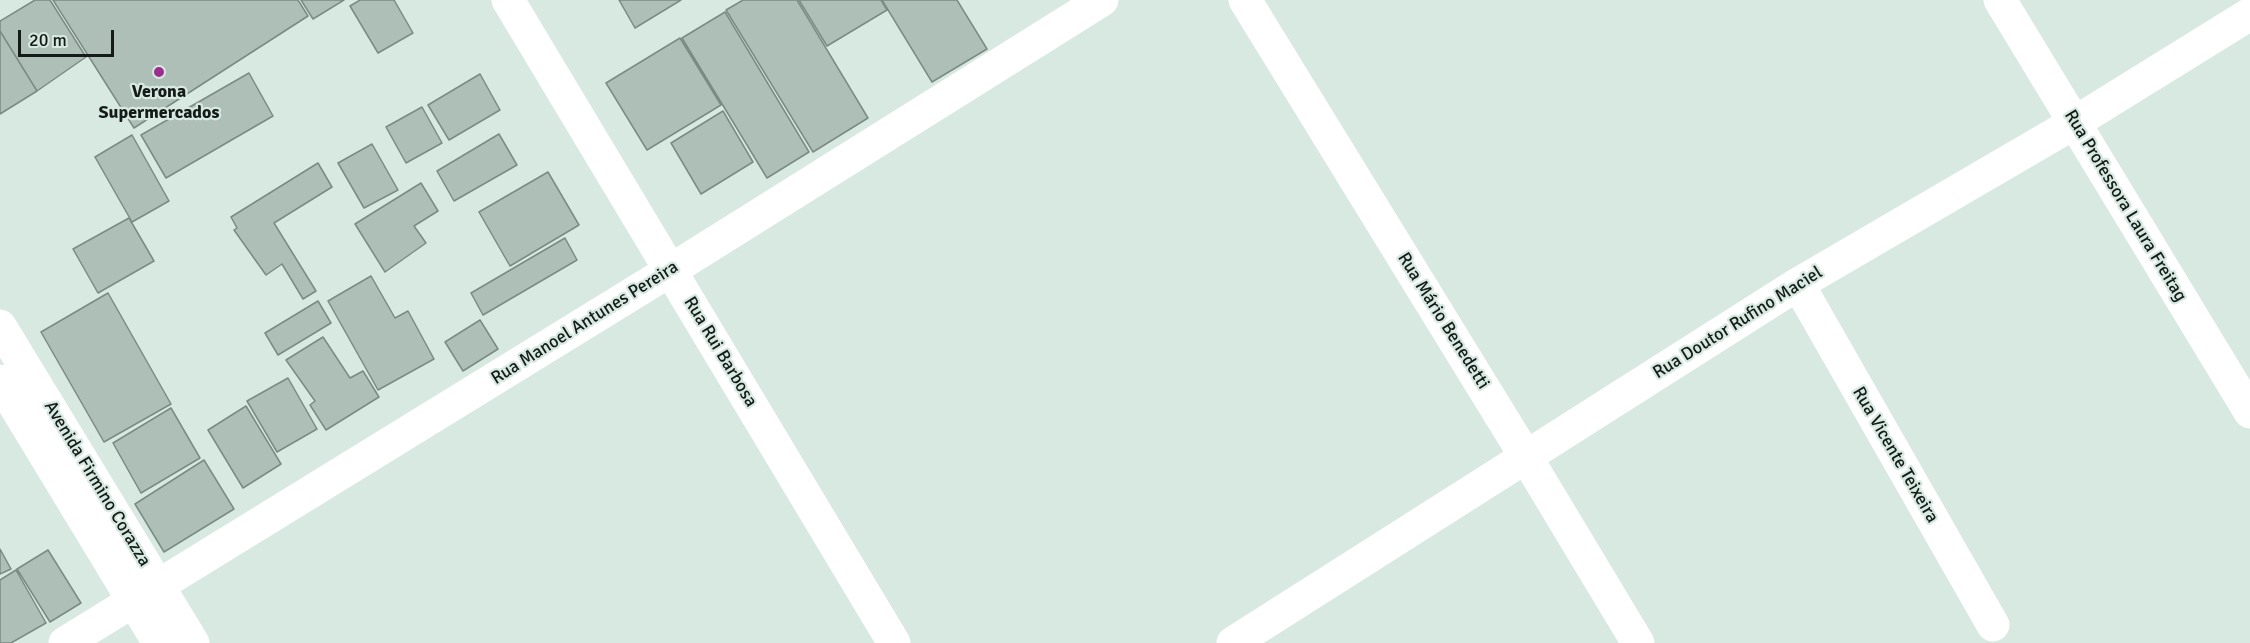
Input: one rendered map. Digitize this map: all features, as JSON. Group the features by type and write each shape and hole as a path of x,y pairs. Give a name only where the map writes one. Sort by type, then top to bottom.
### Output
{"street":[{"name":"Rua Rui Barbosa","path":"507,0 894,643"},
{"name":"Rua Manoel Antunes Pereira","path":"64,643 671,270 1102,0"},
{"name":"Rua Mário Benedetti","path":"1245,0 1638,643"},
{"name":"Rua Professora Laura Freitag","path":"2001,0 2250,412"},
{"name":"Rua Doutor Rufino Maciel","path":"1233,643 1798,284 2074,123 2250,14"},
{"name":"Rua Vicente Teixeira","path":"1798,284 1992,625"},
{"name":"Avenida Firmino Corazza","path":"0,326 146,593 159,643"},
{"name":"Avenida Firmino Corazza","path":"0,381 146,593 193,643"}],"building":[{"path":"35,0 50,0 86,57 37,91 0,31 0,21"},
{"name":"Verona Supermercados","path":"53,0 298,0 308,16 134,128"},
{"path":"301,0 344,0 313,19"},
{"path":"360,0 394,0 413,33 378,53 350,6"},
{"path":"619,0 681,0 635,28"},
{"path":"743,0 797,0 868,118 813,152 726,10"},
{"path":"799,0 881,0 887,10 827,46"},
{"path":"882,0 957,0 987,49 932,82"},
{"path":"725,12 809,152 767,178 682,38"},
{"path":"0,31 37,91 0,114"},
{"path":"680,38 721,105 647,150 606,83"},
{"path":"249,73 273,116 166,178 141,135"},
{"path":"480,74 500,110 449,140 428,105"},
{"path":"422,107 442,143 406,163 386,127"},
{"path":"723,111 753,162 701,194 671,143"},
{"path":"499,134 517,165 454,201 437,171"},
{"path":"132,135 169,201 132,222 95,157"},
{"path":"372,144 398,190 364,208 338,163"},
{"path":"318,163 332,187 274,223 316,291 303,299 282,264 266,275 234,230 237,228 231,217"},
{"path":"548,172 579,225 510,266 479,212"},
{"path":"421,183 438,211 414,226 426,243 385,272 355,224"},
{"path":"129,218 154,261 98,293 73,249"},
{"path":"565,238 577,260 483,315 471,293"},
{"path":"371,276 395,318 408,311 434,359 378,390 328,301"},
{"path":"108,293 171,404 104,442 41,332"},
{"path":"318,301 331,323 278,355 265,333"},
{"path":"480,320 498,349 463,371 445,342"},
{"path":"323,337 350,378 363,371 379,397 326,430 310,405 315,401 286,360"},
{"path":"288,378 317,429 277,452 247,401"},
{"path":"246,406 281,464 243,488 208,430"},
{"path":"171,408 200,458 141,493 113,443"},
{"path":"204,460 234,509 164,552 135,504"},
{"path":"0,549 11,569 0,574"},
{"path":"48,550 81,603 50,622 17,569"},
{"path":"16,570 46,623 11,643 0,643 0,580"}],"place":[{"name":"Verona Supermercados","path":"159,72"}]}
